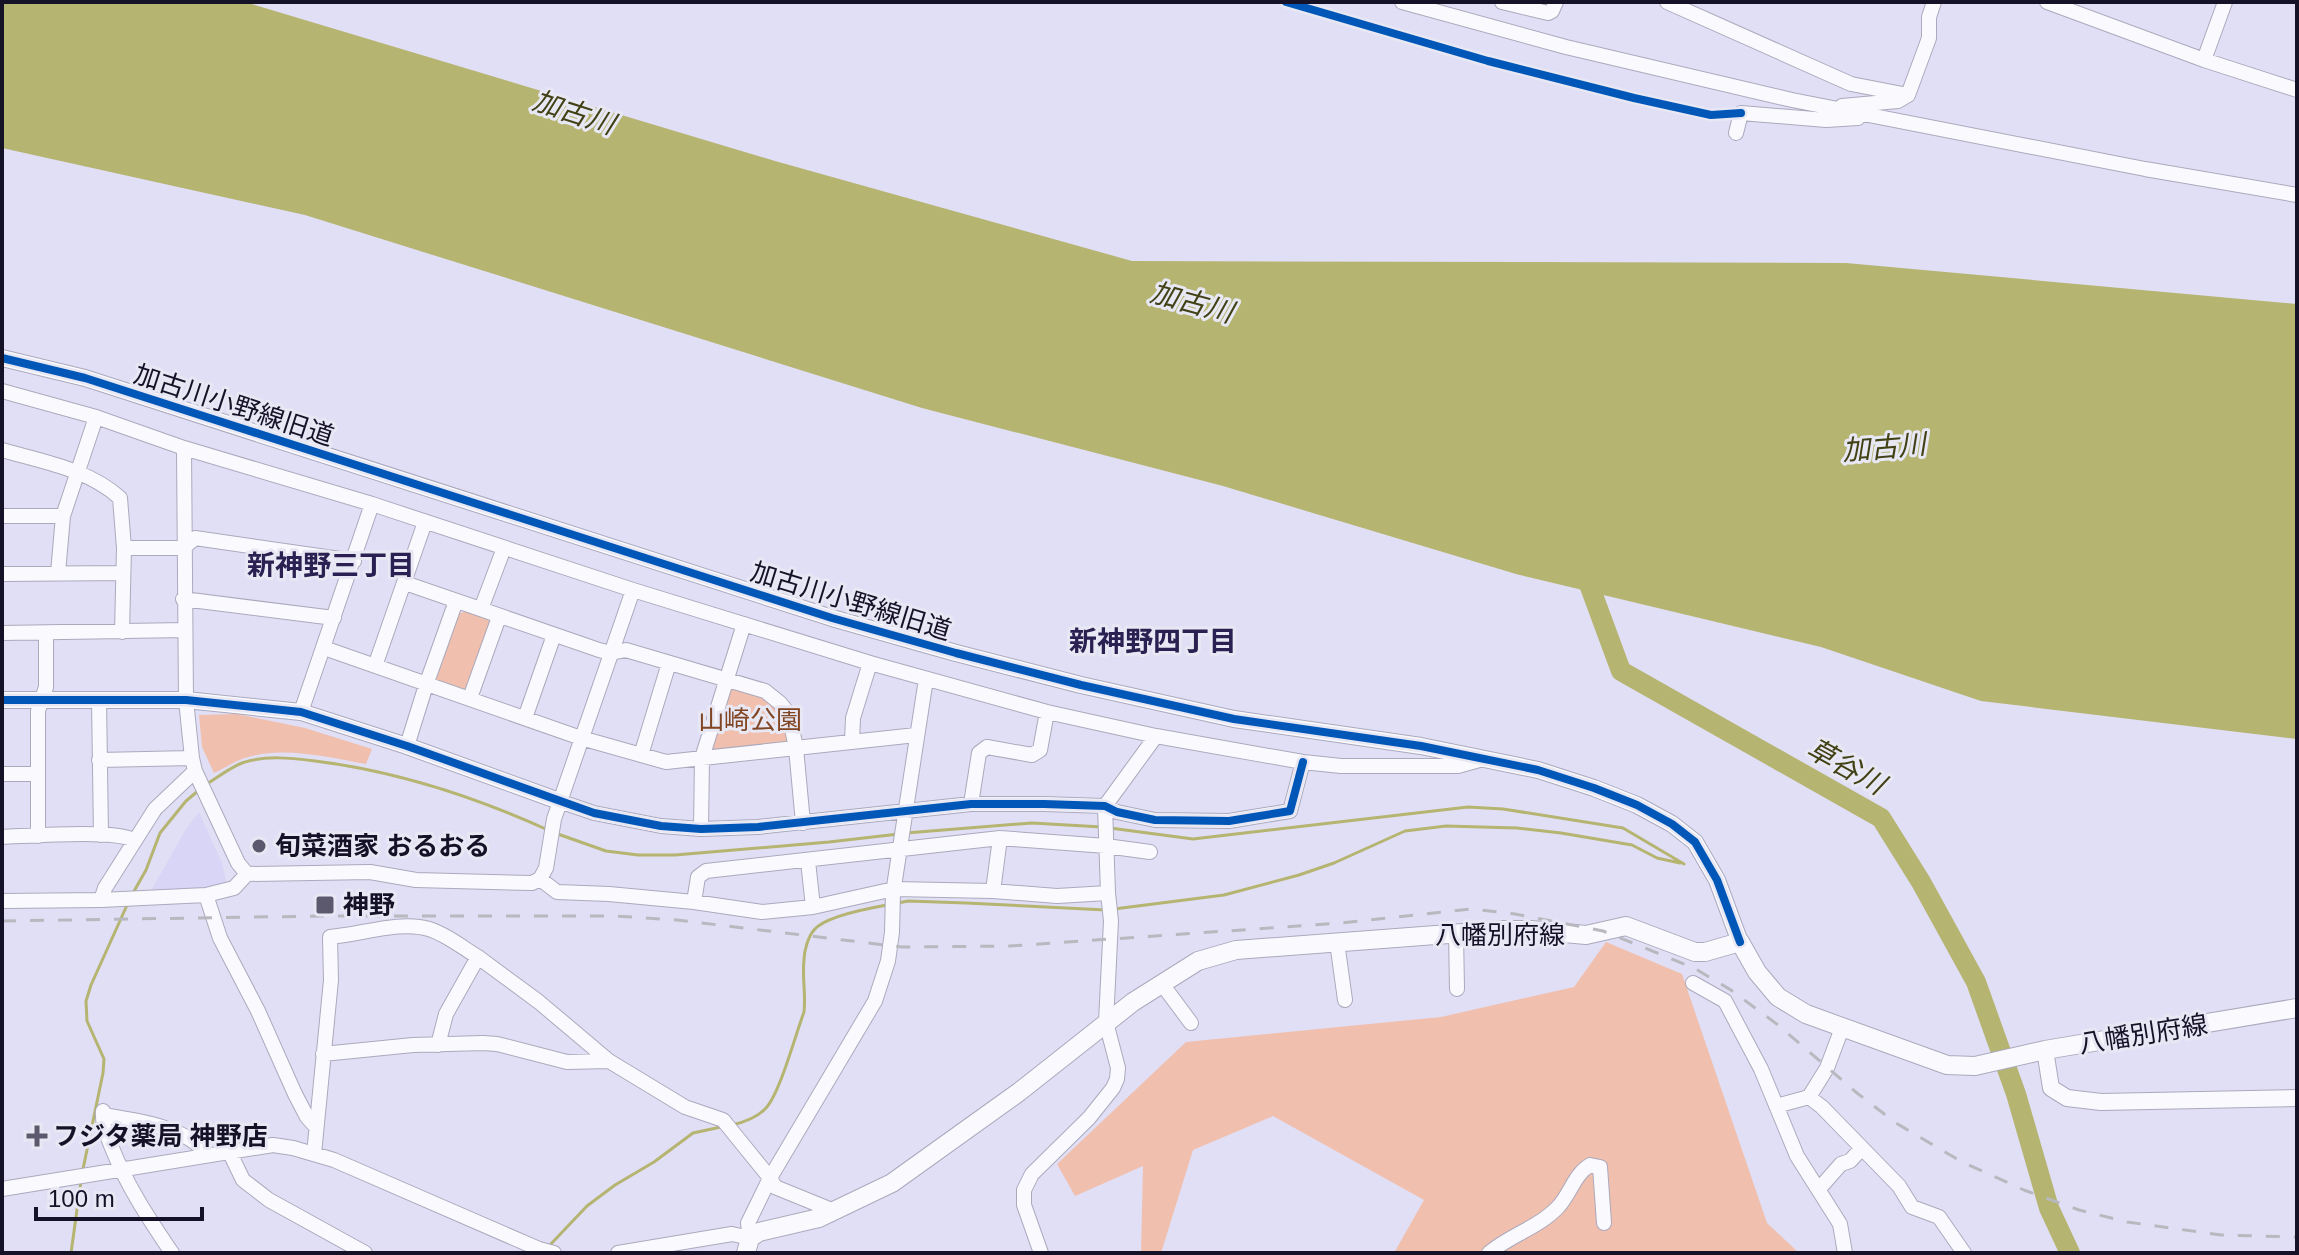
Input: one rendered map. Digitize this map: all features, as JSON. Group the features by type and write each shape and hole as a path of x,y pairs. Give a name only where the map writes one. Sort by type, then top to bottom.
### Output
{"main road":[{"name":"八幡別府線","path":"748,1246 759,1232 819,1218 892,1183 1019,1092 1106,1022 1162,984 1198,961 1236,950 1456,933 1531,930 1586,935 1626,926 1695,952 1740,942 1757,972 1778,997 1806,1014 1947,1065 1975,1066 2045,1050 2297,1008"}],"street":[{"path":"1402,2 1681,75 1874,118 2297,195"},
{"path":"1502,2 1548,13 1556,2"},
{"path":"1667,2 1851,84 1908,95"},
{"path":"1834,108 1898,101 1908,95 1929,38 1929,17 1934,2"},
{"path":"2047,2 2204,60 2297,90"},
{"path":"2204,60 2225,2"},
{"path":"1736,133 1741,113 1826,120 1874,118"},
{"name":"加古川小野線旧道","path":"2,358 85,378 832,618 1020,670 1234,719 1486,758 1594,788 1637,805 1672,824 1695,842 1717,880 1740,942"},
{"path":"2,391 96,417 184,448 372,504 633,590 870,663 1047,712 1156,736 1341,766 1458,766 1486,758"},
{"path":"58,573 63,516 96,417"},
{"path":"184,448 186,700 194,765 238,863 247,874"},
{"path":"2,450 79,472 104,483 120,498 124,548 122,632"},
{"path":"301,712 372,504"},
{"path":"2,516 63,516"},
{"path":"375,666 425,522"},
{"path":"124,548 183,548 195,538 354,561"},
{"path":"481,609 504,548"},
{"path":"2,574 122,573"},
{"path":"405,583 611,653 626,650 765,691 789,714 796,748 803,823"},
{"path":"2,901 206,895 234,888 247,874 370,872 416,880 532,883 540,879 546,868 559,801 633,590"},
{"path":"183,599 334,618"},
{"path":"407,746 456,601"},
{"path":"470,698 499,617"},
{"path":"701,829 702,758 744,624"},
{"path":"2,633 185,630"},
{"path":"38,836 38,711 46,687 46,633"},
{"path":"525,718 554,635"},
{"path":"324,648 581,738 666,762 916,735"},
{"path":"641,755 669,663"},
{"path":"852,741 853,718 870,663"},
{"path":"748,1246 748,1223 770,1178 875,1001 888,961 899,850 926,679"},
{"path":"99,699 101,835"},
{"path":"2,700 186,700 301,712 407,746 559,801 661,826 701,829 803,823 971,804 1044,804 1105,810 1155,820 1229,821 1290,811 1303,762"},
{"path":"971,804 979,753 987,747 1032,755 1040,750 1047,712"},
{"path":"1041,1253 1024,1205 1024,1190 1038,1166 1089,1118 1117,1079 1118,1068 1106,1022 1111,921 1105,810 1156,736"},
{"path":"99,760 194,765"},
{"path":"101,900 105,888 155,809 194,765"},
{"path":"2,774 37,774"},
{"path":"2,837 101,835 127,836 134,840"},
{"path":"993,891 1000,838"},
{"path":"694,902 698,877 706,871 1000,838 1150,852"},
{"path":"808,861 813,907"},
{"path":"540,879 557,892 694,902 762,912 813,907 894,891 993,891 1057,896 1108,893"},
{"path":"206,895 220,938 258,1011 295,1094 316,1127"},
{"path":"314,1154 331,980 330,937 374,930 426,928 478,957 539,1002 609,1061 685,1107 723,1120 775,1187 834,1211"},
{"path":"1456,933 1457,989"},
{"path":"1337,942 1345,1000"},
{"path":"438,1045 446,1014 478,957"},
{"path":"1693,983 1725,1001 1761,1069 1797,1156 1840,1224 1845,1253"},
{"path":"1162,984 1191,1023"},
{"path":"1776,1106 1809,1097 1827,1068 1842,1028"},
{"path":"323,1054 413,1045 497,1044 567,1062 609,1061"},
{"path":"2045,1050 2051,1088 2067,1098 2101,1102 2297,1098"},
{"path":"1809,1097 1899,1186 1912,1207 1939,1217 1964,1253"},
{"path":"172,1253 137,1202 121,1171 102,1122 103,1113 188,1136 201,1145 207,1155"},
{"path":"2,1189 273,1145 334,1160 547,1252"},
{"path":"1819,1189 1841,1164 1850,1161 1862,1148"},
{"path":"229,1151 243,1180 269,1200 345,1248 365,1253"},
{"path":"1489,1253 1559,1205 1582,1170 1590,1165 1600,1167 1604,1223"},
{"path":"618,1253 732,1234 748,1246"}],"shaded area":[{"path":"199,812 222,863 226,881 224,886 161,895 152,889"}],"green space":[{"path":"466,611 486,616 493,627 470,692 438,687 435,679 458,614"},
{"name":"山崎公園","path":"736,685 779,705 791,739 785,745 715,752 712,745 728,691"},
{"path":"237,714 305,728 372,749 366,764 304,754 272,753 242,759 214,773 202,747 199,715"},
{"path":"1606,942 1682,974 1767,1223 1799,1253 1394,1253 1424,1200 1273,1116 1193,1150 1161,1253 1141,1253 1143,1166 1075,1196 1057,1164 1186,1042 1441,1017 1574,987"}],"water":[{"name":"加古川","path":"2,2 245,2 775,161 1132,261 1846,263 2297,304 2297,739 1981,701 1821,647 1516,574 1223,486 922,408 305,215 2,148"}],"waterway":[{"name":"草谷川","path":"1583,568 1621,671 1881,818 1921,882 1976,982 2016,1094 2049,1208 2070,1253"},
{"path":"205,785 251,760 278,758 315,761 375,771 434,786 548,830"},
{"path":"133,893 146,870 160,833 199,790"},
{"path":"1110,828 1193,839 1468,807 1503,809 1623,828 1684,864"},
{"path":"906,833 1032,823 1102,827"},
{"path":"1114,909 1224,895 1334,863 1405,831 1446,826 1561,833 1632,845 1657,858 1680,863"},
{"path":"555,833 606,851 638,855 675,855 899,834"},
{"path":"83,1169 104,1059 87,1021 86,1001 128,903"},
{"path":"898,903 1106,910"},
{"path":"732,1125 762,1111 777,1090 804,1012 804,956 812,933 820,925 837,917 887,905"},
{"path":"549,1246 587,1206 615,1185 654,1162 693,1133 721,1127"},
{"path":"71,1253 81,1181"}],"railway":[{"path":"2,921 615,916 677,920 902,947 1010,946 1342,923 1472,909 1515,914 1603,931 1694,968 1731,990 1778,1025 1896,1123 1962,1162 2024,1190 2079,1210 2127,1222 2221,1235 2297,1237"}],"cycle path":[{"path":"1286,2 1488,61 1634,98 1711,115 1741,113"},
{"path":"2,358 85,378 832,618 956,653 1234,719 1421,746 1538,770 1594,788 1637,805 1672,824 1695,842 1717,880 1740,942"},
{"path":"2,700 186,700 301,712 407,746 594,813 661,826 701,829 758,827 971,804 1105,806 1117,812 1155,820 1229,821 1290,811 1303,762"}],"place":[{"name":"旬菜酒家 おるおる","path":"259,846"},
{"name":"神野","path":"325,905"},
{"name":"フジタ薬局 神野店","path":"37,1136"}],"district":[{"name":"新神野三丁目","path":"331,565"},
{"name":"新神野四丁目","path":"1153,641"}]}
